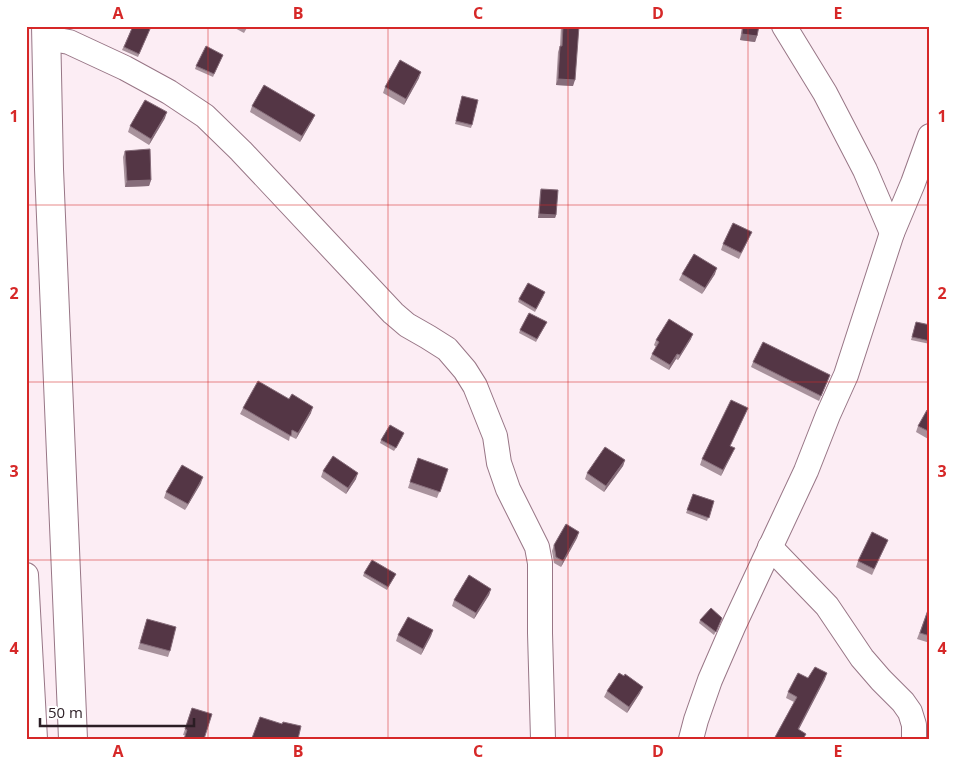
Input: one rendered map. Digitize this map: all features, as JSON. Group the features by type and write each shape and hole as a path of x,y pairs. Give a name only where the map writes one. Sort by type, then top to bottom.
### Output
{"main road":[{"path":"46,32 49,169 73,739"}],"street":[{"path":"784,26 834,110 865,170 892,233"},
{"path":"46,32 125,68 169,92 205,116 241,151 393,313 407,325 447,349 465,370 475,386 496,436 499,463 508,489 537,547 540,562 543,739"},
{"path":"691,739 710,680 806,471 846,375 892,233 921,183 930,136"},
{"path":"770,547 827,606 862,658 903,702 910,712 914,725 914,739"},
{"path":"26,575 35,739"}],"building":[{"path":"133,26 144,26 150,29 139,54 124,47"},
{"path":"563,26 579,26 575,80 558,79"},
{"path":"743,26 759,26 757,36 742,34"},
{"path":"206,46 223,55 214,74 196,66"},
{"path":"400,60 421,72 406,99 385,87"},
{"path":"264,85 315,115 302,136 252,106"},
{"path":"462,96 478,100 472,125 456,121"},
{"path":"145,100 167,112 151,139 130,126"},
{"path":"150,149 151,180 127,181 125,151"},
{"path":"541,189 558,190 556,215 539,214"},
{"path":"733,223 752,232 741,253 723,244"},
{"path":"694,254 717,268 705,288 682,274"},
{"path":"528,283 545,292 536,309 519,299"},
{"path":"529,313 547,322 537,339 520,330"},
{"path":"669,319 693,334 680,355 677,354 670,365 652,354 659,342 656,340"},
{"path":"916,322 930,325 930,341 912,337"},
{"path":"763,342 830,375 821,396 753,362"},
{"path":"258,381 289,399 292,394 313,407 298,433 292,430 291,436 243,408"},
{"path":"731,400 748,408 730,446 735,448 723,470 702,459"},
{"path":"927,410 930,412 930,432 918,426"},
{"path":"390,425 404,433 396,448 381,440"},
{"path":"605,447 625,460 606,486 587,473"},
{"path":"333,456 358,473 348,488 323,471"},
{"path":"418,458 448,469 440,492 410,482"},
{"path":"182,465 203,477 188,504 166,492"},
{"path":"693,494 714,501 709,518 687,510"},
{"path":"566,524 579,532 563,561 556,557 554,545"},
{"path":"872,532 888,540 874,569 858,561"},
{"path":"372,560 396,574 388,587 364,573"},
{"path":"469,575 491,589 476,613 454,600"},
{"path":"930,607 930,636 920,633"},
{"path":"711,608 722,618 716,632 700,620"},
{"path":"408,617 433,630 423,649 398,635"},
{"path":"147,619 176,627 170,651 140,643"},
{"path":"815,667 827,673 798,729 806,734 803,739 774,739 797,697 788,692 798,673 808,678"},
{"path":"619,673 624,676 625,674 643,687 629,707 607,691"},
{"path":"192,708 212,714 204,739 184,739 187,730 185,729"},
{"path":"260,717 282,724 283,722 301,726 298,739 252,738"}]}
